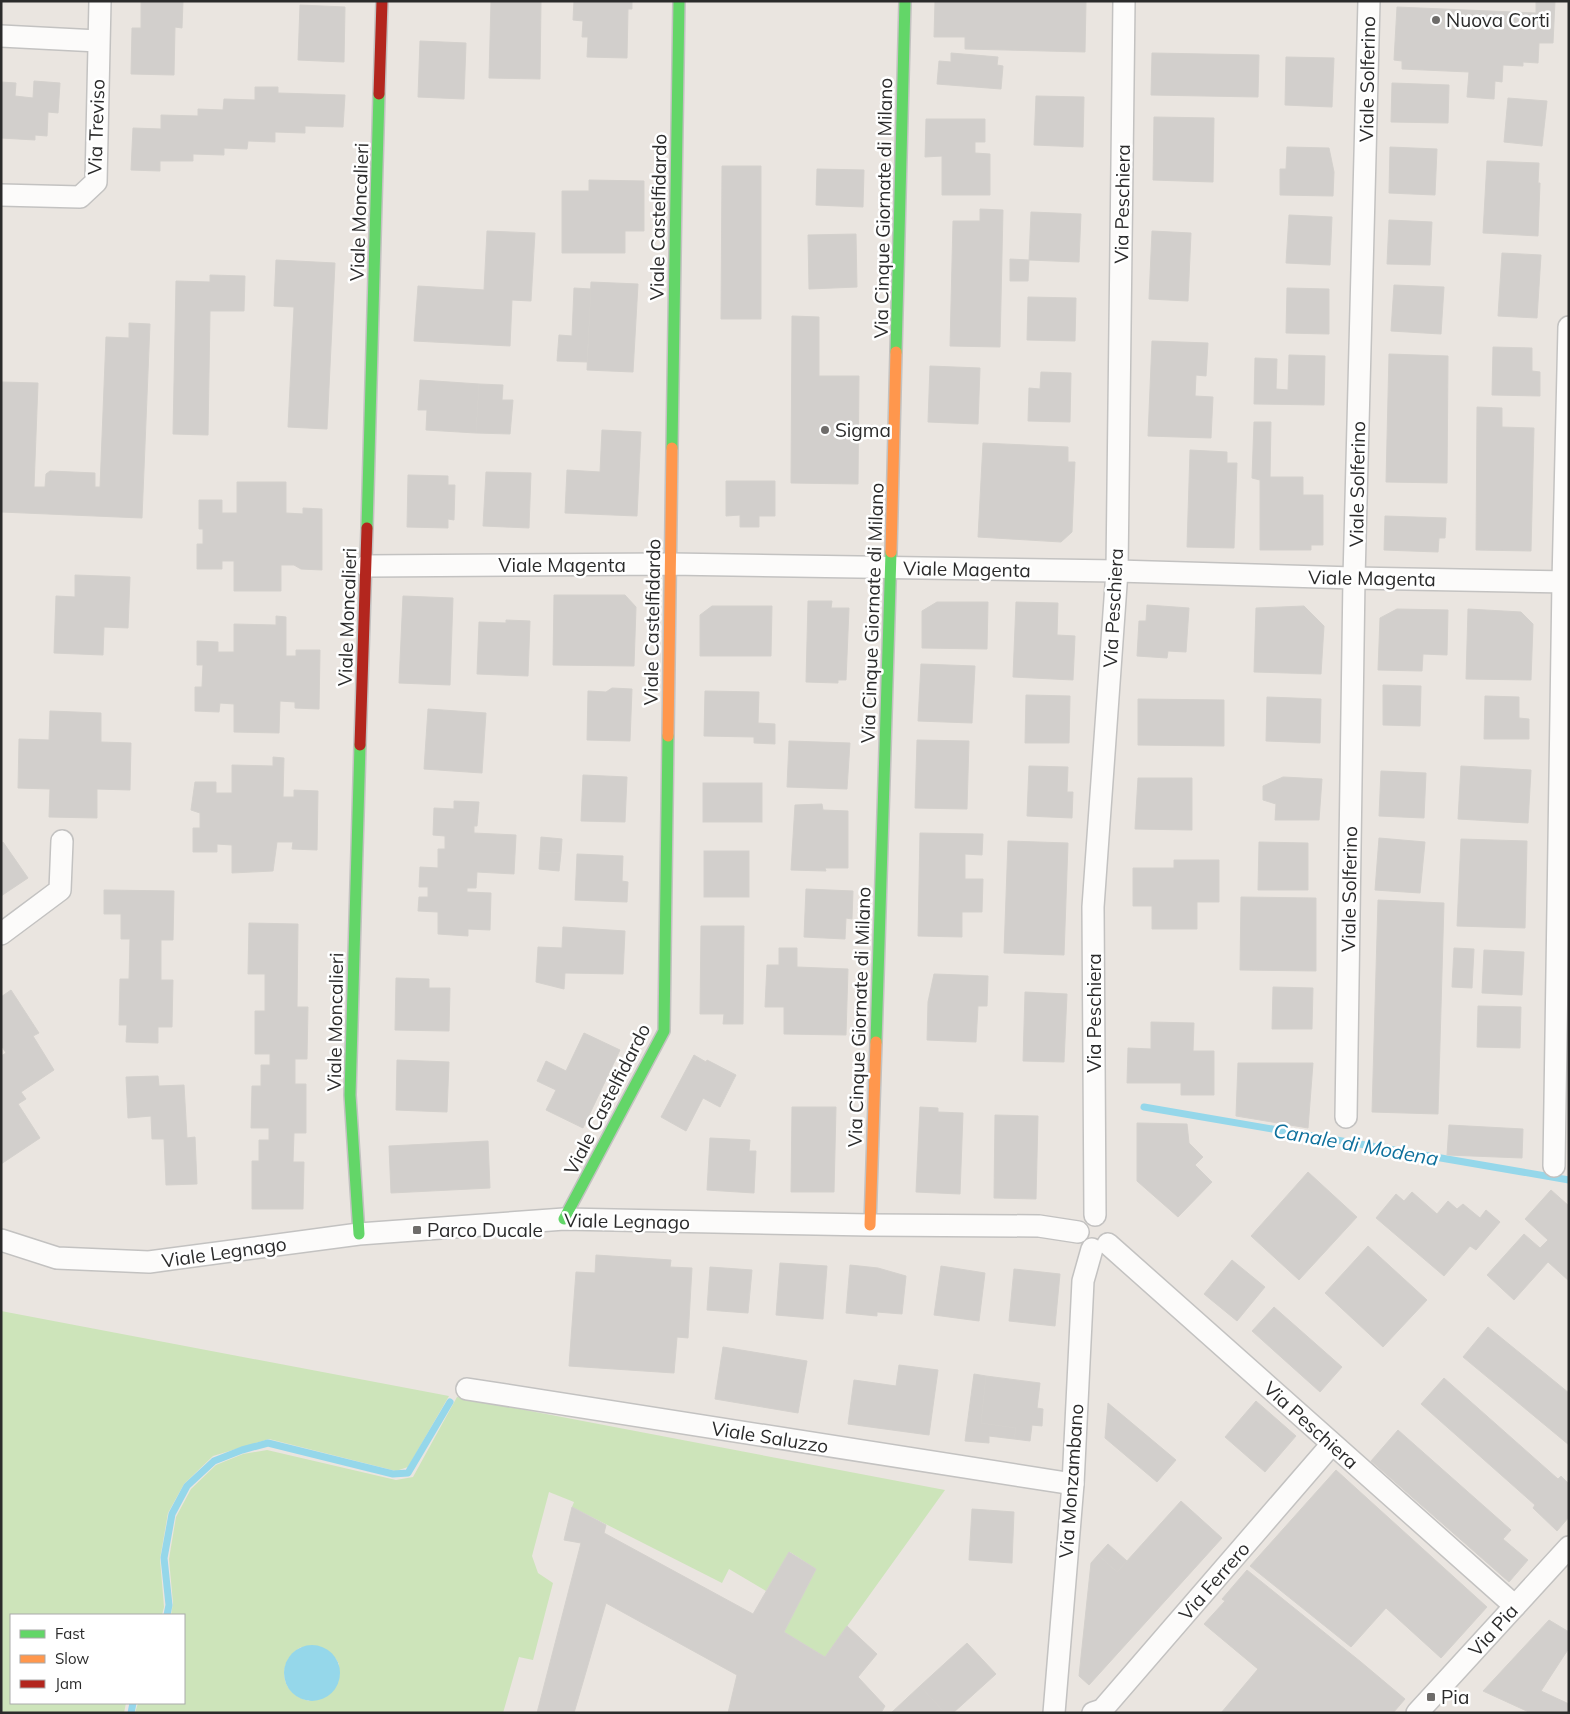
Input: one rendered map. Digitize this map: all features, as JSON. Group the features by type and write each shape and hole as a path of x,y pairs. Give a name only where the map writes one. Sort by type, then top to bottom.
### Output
{"street":[{"name":"Via Treviso","path":"1,195 80,197 96,182 100,1"},
{"name":"Viale Moncalieri","path":"359,1234 350,1095 382,1"},
{"name":"Viale Castelfidardo","path":"564,1219 664,1031 679,1"},
{"name":"Via Cinque Giornate di Milano","path":"870,1225 891,568 905,1"},
{"name":"Via Peschiera","path":"1095,1215 1093,907 1117,571 1124,1"},
{"name":"Viale Solferino","path":"1346,1116 1354,578 1369,1"},
{"path":"1,36 98,41"},
{"path":"1554,1166 1566,582 1569,328"},
{"name":"Viale Magenta","path":"366,566 670,564 1117,571 1566,582"},
{"path":"1,934 60,890 62,841"},
{"path":"1078,1232 1084,1219 1095,1215 1102,1216 1110,1224 1113,1233 1100,1247"},
{"name":"Viale Legnago","path":"1,1240 57,1258 149,1262 359,1234 564,1219 1039,1226 1078,1232"},
{"name":"Via Peschiera","path":"1078,1232 1082,1243 1100,1247 1332,1444 1514,1606"},
{"name":"Via Monzambano","path":"1054,1713 1073,1484 1083,1281 1100,1247"},
{"name":"Viale Saluzzo","path":"467,1388 1073,1484"},
{"name":"Via Ferrero","path":"1093,1713 1102,1710 1332,1444"},
{"name":"Via Pia","path":"1417,1713 1569,1547"}],"green space":[{"path":"1,1311 449,1396 408,1467 396,1471 269,1439 213,1456 184,1484 168,1513 160,1559 164,1607 162,1614 10,1614 10,1704 126,1704 124,1713 1,1713"},
{"path":"457,1397 945,1490 825,1657 784,1632 816,1569 790,1552 766,1591 729,1569 722,1583 572,1507 574,1502 549,1492 532,1556 538,1573 553,1583 533,1660 519,1657 503,1713 135,1713 138,1704 185,1704 185,1614 171,1614 173,1603 169,1559 176,1517 191,1489 216,1465 243,1454 267,1450 396,1480 413,1477","holes":["301,1647 327,1651 339,1664 309,1701 292,1692 284,1677 284,1669 287,1661"]}],"water":[{"path":"307,1645 317,1645 332,1653 338,1662 340,1673 338,1684 332,1693 317,1701 307,1701 296,1696 289,1689 284,1678 284,1668 289,1657 296,1650"}],"building":[{"path":"141,1 183,1 182,28 175,27 174,75 131,74 132,28 141,28"},
{"path":"491,1 541,1 540,79 489,78"},
{"path":"574,1 632,1 632,9 628,9 627,58 587,57 588,37 582,37 583,21 573,20"},
{"path":"935,1 1086,1 1085,52 965,49 965,37 934,37"},
{"path":"1536,1 1555,1 1553,43 1539,43 1538,63 1523,62 1523,66 1503,65 1502,82 1495,81 1494,99 1467,97 1469,72 1402,69 1402,61 1394,60 1397,7 1536,13"},
{"path":"300,5 345,7 344,62 298,60"},
{"path":"420,41 466,43 464,99 418,97"},
{"path":"951,53 998,57 997,65 1003,66 1001,89 937,84 939,61 951,62"},
{"path":"1152,53 1259,55 1258,97 1151,95"},
{"path":"1286,57 1334,58 1332,107 1285,105"},
{"path":"34,81 60,83 58,113 48,112 47,136 35,135 35,140 1,138 1,82 16,83 15,96 33,98"},
{"path":"1392,83 1449,85 1448,123 1391,122"},
{"path":"255,87 278,87 278,93 345,95 343,127 305,126 305,133 275,132 275,142 248,141 247,149 224,148 224,155 193,154 193,161 160,161 160,171 131,170 133,128 161,129 161,115 198,116 198,109 223,110 224,99 255,100"},
{"path":"1036,96 1084,97 1083,147 1034,145"},
{"path":"1508,98 1547,101 1542,146 1504,142"},
{"path":"1154,117 1214,118 1213,182 1153,180"},
{"path":"926,119 985,119 985,142 975,142 975,153 990,154 990,195 942,195 942,156 925,157"},
{"path":"1287,147 1329,148 1334,172 1333,196 1280,195 1280,169 1286,169"},
{"path":"1390,147 1437,149 1435,195 1389,193"},
{"path":"1487,161 1539,163 1538,236 1483,233"},
{"path":"722,166 761,166 761,319 721,319"},
{"path":"817,169 864,170 863,207 816,205"},
{"path":"589,180 644,181 644,231 625,231 625,253 562,253 562,191 589,191"},
{"path":"980,209 1003,210 1000,347 950,346 953,221 980,221"},
{"path":"1031,212 1081,214 1079,262 1029,260"},
{"path":"1289,215 1332,217 1330,265 1286,263"},
{"path":"1389,220 1432,222 1430,265 1387,264"},
{"path":"487,231 535,233 531,301 512,300 510,346 414,341 418,286 484,290"},
{"path":"1152,231 1191,233 1188,301 1149,299"},
{"path":"856,234 857,287 809,289 808,235"},
{"path":"1502,253 1541,255 1537,318 1498,316"},
{"path":"1010,259 1029,260 1028,281 1010,281"},
{"path":"276,260 335,263 327,429 288,427 294,307 274,306"},
{"path":"210,275 245,276 244,311 210,311 208,435 173,434 176,281 210,282"},
{"path":"591,282 638,284 633,372 587,370"},
{"path":"1394,285 1444,287 1441,334 1391,331"},
{"path":"574,288 591,289 587,362 557,361 559,335 572,336"},
{"path":"1287,288 1329,289 1329,334 1286,333"},
{"path":"1028,297 1076,298 1075,341 1027,340"},
{"name":"Sigma","path":"792,316 819,317 819,376 859,376 858,484 791,483"},
{"path":"129,323 150,324 142,518 1,512 2,382 38,383 34,487 45,487 46,474 50,471 95,473 95,487 100,487 106,337 129,338"},
{"path":"1152,341 1208,343 1206,376 1196,375 1195,396 1213,397 1211,438 1148,436"},
{"path":"1493,347 1532,348 1532,371 1540,372 1540,396 1492,395"},
{"path":"1389,354 1448,356 1447,483 1386,482"},
{"path":"1289,355 1325,356 1324,405 1254,404 1255,358 1277,359 1276,389 1288,390"},
{"path":"930,366 980,368 978,424 928,422"},
{"path":"1041,372 1071,373 1070,422 1028,421 1029,388 1040,389"},
{"path":"420,380 479,384 476,433 426,430 427,410 418,410"},
{"path":"479,384 503,385 502,400 513,400 510,434 476,433"},
{"path":"1477,407 1502,408 1502,427 1534,428 1531,551 1476,550"},
{"path":"1254,422 1271,422 1270,477 1303,477 1303,495 1323,495 1323,545 1311,545 1311,550 1260,550 1260,480 1252,478"},
{"path":"602,430 641,432 637,516 565,513 567,470 600,472"},
{"path":"983,443 1068,447 1068,462 1075,462 1072,532 1061,542 978,537"},
{"path":"1190,450 1227,452 1227,463 1237,463 1234,548 1187,547"},
{"path":"486,472 531,473 529,528 483,526"},
{"path":"408,475 448,476 448,485 455,485 454,520 448,519 448,528 407,527"},
{"path":"726,481 775,481 775,516 759,516 759,527 740,527 740,515 726,516"},
{"path":"237,482 286,482 286,513 303,514 303,508 322,509 322,570 301,569 294,565 281,565 281,591 234,591 234,561 222,561 222,569 197,569 197,544 203,544 203,529 199,529 199,500 222,500 222,513 237,513"},
{"path":"1385,516 1446,518 1445,538 1439,538 1438,552 1384,550"},
{"path":"75,575 130,577 128,628 104,627 103,655 54,653 56,596 75,597"},
{"path":"554,595 625,595 636,607 634,666 553,665"},
{"path":"403,596 453,598 450,685 399,683"},
{"path":"808,601 832,601 831,608 849,608 846,680 838,680 838,683 806,682"},
{"path":"937,602 988,602 987,649 922,648 922,611"},
{"path":"1016,602 1058,603 1057,635 1075,636 1073,680 1013,677"},
{"path":"1147,605 1189,608 1186,652 1168,651 1167,658 1137,656 1139,621 1146,621"},
{"path":"712,606 772,606 771,656 700,656 700,615"},
{"path":"1304,606 1324,626 1321,674 1254,672 1256,608"},
{"path":"1397,609 1448,610 1447,655 1423,654 1422,671 1378,670 1380,618"},
{"path":"1468,609 1521,612 1533,624 1531,680 1466,679"},
{"path":"276,616 286,617 286,656 296,656 296,650 320,650 319,709 295,708 295,702 280,701 279,733 234,732 234,704 220,703 219,712 195,711 195,687 202,687 203,665 197,665 197,641 218,642 218,652 234,652 234,624 276,625"},
{"path":"506,620 530,621 528,676 477,674 479,622 506,623"},
{"path":"921,664 975,666 972,723 918,721"},
{"path":"1383,685 1421,686 1420,726 1383,725"},
{"path":"612,688 632,689 630,741 587,740 588,691 606,692"},
{"path":"705,691 759,692 758,723 775,724 775,744 754,743 754,737 704,736"},
{"path":"1026,695 1070,696 1069,743 1025,743"},
{"path":"1485,696 1519,697 1519,718 1529,719 1529,739 1484,739"},
{"path":"1267,697 1321,699 1320,743 1266,741"},
{"path":"1138,699 1224,700 1224,746 1138,745"},
{"path":"428,709 486,713 482,773 424,769"},
{"path":"50,711 101,713 101,742 131,743 130,790 97,789 97,818 49,817 50,789 18,788 19,739 49,740"},
{"path":"917,740 969,741 967,809 915,808"},
{"path":"789,741 850,743 847,789 787,787"},
{"path":"273,757 284,758 283,797 294,797 294,790 318,791 317,850 292,849 293,842 277,842 273,871 232,873 232,845 217,844 217,852 193,852 193,828 200,828 200,813 191,810 195,782 216,782 216,793 232,793 232,765 273,766"},
{"path":"1029,766 1068,767 1067,792 1073,792 1072,818 1027,816"},
{"path":"1461,766 1531,770 1528,823 1458,819"},
{"path":"1381,771 1426,773 1424,818 1379,816"},
{"path":"583,775 627,777 625,822 581,821"},
{"path":"1283,777 1322,779 1319,820 1275,820 1276,804 1263,800 1263,786"},
{"path":"1138,778 1192,778 1192,830 1135,829"},
{"path":"703,783 762,783 762,822 703,822"},
{"path":"454,801 479,802 477,826 474,826 474,833 516,835 514,874 477,872 476,888 467,888 467,892 491,893 490,930 468,929 468,936 438,934 438,912 418,911 419,897 428,897 428,887 419,887 420,867 438,868 438,849 445,849 445,836 433,835 434,808 454,809"},
{"path":"822,804 823,810 848,811 848,868 825,868 826,871 791,870 795,805"},
{"path":"920,833 983,834 982,855 965,854 965,879 983,879 982,912 962,912 962,937 918,936"},
{"path":"541,837 562,839 561,853 540,852"},
{"path":"1379,838 1425,842 1420,893 1375,890"},
{"path":"1461,839 1527,841 1525,928 1457,926"},
{"path":"1008,841 1068,843 1064,955 1004,953"},
{"path":"3,842 28,878 1,896 1,843"},
{"path":"1259,842 1308,843 1308,890 1258,890"},
{"path":"704,851 749,851 749,897 704,897"},
{"path":"540,852 561,853 559,871 539,869"},
{"path":"577,854 623,856 622,881 628,882 627,902 575,900"},
{"path":"1174,860 1219,860 1219,902 1197,902 1197,929 1152,929 1152,906 1133,906 1133,868 1174,868"},
{"path":"806,889 853,891 852,919 846,918 845,939 804,937"},
{"path":"104,890 174,891 173,940 161,940 161,980 173,980 172,1027 158,1027 158,1043 126,1042 127,1025 119,1025 120,979 129,979 130,939 121,939 121,914 104,914"},
{"path":"1241,897 1316,898 1316,971 1240,970"},
{"path":"1378,900 1444,903 1438,1114 1372,1112"},
{"path":"249,923 298,924 297,1007 308,1007 307,1059 295,1059 295,1084 306,1084 306,1133 294,1133 293,1162 304,1162 303,1209 252,1209 252,1161 259,1161 259,1140 269,1140 269,1128 251,1128 252,1086 261,1086 261,1065 270,1065 270,1054 255,1054 255,1011 265,1011 265,974 248,974"},
{"path":"701,926 744,926 743,1024 723,1024 724,1014 700,1014"},
{"path":"563,927 625,931 623,974 565,973 564,989 536,982 538,947 562,948"},
{"path":"779,948 797,948 797,967 848,969 846,1035 784,1034 784,1007 765,1007 767,965 779,965"},
{"path":"1454,948 1474,949 1472,988 1452,987"},
{"path":"1484,950 1524,952 1522,995 1482,993"},
{"path":"934,974 988,976 987,1006 978,1006 976,1042 927,1040 928,1002"},
{"path":"396,978 429,979 429,988 450,988 449,1031 395,1030"},
{"path":"1273,987 1313,988 1312,1029 1272,1029"},
{"path":"11,990 39,1033 33,1036 54,1070 21,1092 26,1099 18,1104 40,1138 1,1164 1,1056 6,1053 1,1045 1,997"},
{"path":"1025,992 1067,994 1064,1062 1023,1061"},
{"path":"1478,1006 1521,1007 1520,1048 1477,1047"},
{"path":"1151,1022 1194,1023 1193,1051 1214,1051 1214,1095 1181,1095 1181,1083 1127,1083 1128,1048 1151,1049"},
{"path":"584,1033 620,1050 583,1128 546,1110 556,1090 537,1081 546,1061 566,1071"},
{"path":"694,1055 736,1075 720,1107 703,1098 686,1131 661,1117"},
{"path":"397,1060 449,1062 447,1112 396,1110"},
{"path":"1238,1063 1313,1063 1308,1128 1236,1116"},
{"path":"158,1076 159,1086 184,1085 187,1138 195,1137 197,1184 166,1185 164,1139 152,1139 151,1116 128,1118 126,1077"},
{"path":"792,1107 836,1107 834,1192 791,1192"},
{"path":"920,1107 938,1108 938,1112 963,1113 960,1194 916,1192"},
{"path":"995,1115 1038,1116 1036,1199 994,1198"},
{"path":"1137,1123 1187,1124 1189,1143 1203,1157 1195,1165 1212,1182 1178,1217 1137,1181"},
{"path":"1449,1125 1523,1129 1522,1158 1447,1155"},
{"path":"710,1138 750,1140 749,1151 756,1151 754,1193 707,1190"},
{"path":"488,1141 490,1188 391,1193 389,1146"},
{"path":"1308,1172 1357,1217 1299,1280 1251,1236"},
{"path":"1551,1190 1569,1206 1569,1281 1548,1262 1514,1300 1487,1275 1524,1234 1540,1248 1548,1240 1525,1219"},
{"path":"1412,1192 1437,1214 1448,1201 1457,1209 1463,1204 1480,1218 1486,1210 1500,1222 1476,1250 1470,1246 1444,1276 1376,1218 1396,1194 1404,1201"},
{"path":"1368,1246 1427,1300 1383,1347 1325,1293"},
{"path":"596,1255 671,1260 670,1267 692,1268 688,1338 677,1337 674,1373 569,1366 576,1272 595,1273"},
{"path":"1232,1260 1265,1287 1237,1321 1204,1294"},
{"path":"780,1263 827,1266 823,1319 776,1315"},
{"path":"850,1265 878,1268 906,1276 902,1314 877,1312 877,1316 846,1313"},
{"path":"941,1266 985,1273 979,1321 934,1315"},
{"path":"710,1267 752,1270 748,1313 707,1310"},
{"path":"1014,1269 1060,1274 1055,1326 1009,1321"},
{"path":"1274,1307 1342,1367 1320,1392 1252,1331"},
{"path":"1488,1327 1569,1393 1569,1445 1463,1357"},
{"path":"723,1347 807,1361 798,1413 715,1399"},
{"path":"899,1365 938,1370 929,1435 848,1424 854,1380 896,1386"},
{"path":"974,1374 986,1376 981,1423 1016,1428 1014,1439 989,1436 989,1443 965,1441"},
{"path":"986,1376 1040,1383 1037,1408 1043,1409 1042,1426 1032,1425 1030,1441 1014,1439 1016,1428 981,1423"},
{"path":"1444,1378 1558,1479 1561,1476 1569,1484 1569,1517 1557,1531 1533,1508 1535,1505 1421,1404"},
{"path":"1256,1401 1296,1436 1265,1472 1225,1437"},
{"path":"1108,1403 1176,1460 1157,1482 1105,1438"},
{"path":"1398,1430 1511,1530 1503,1539 1528,1560 1509,1582 1371,1461"},
{"path":"1336,1470 1487,1607 1441,1658 1386,1608 1351,1647 1250,1566"},
{"path":"1181,1501 1222,1538 1089,1685 1079,1676 1091,1563 1098,1555 1117,1572"},
{"path":"572,1507 606,1525 604,1533 753,1614 789,1552 816,1569 784,1632 825,1657 847,1626 877,1654 858,1677 885,1706 881,1713 728,1713 737,1675 606,1603 574,1713 537,1713 581,1543 564,1540"},
{"path":"972,1509 1014,1512 1012,1563 969,1560"},
{"path":"1108,1544 1127,1561 1117,1572 1098,1555"},
{"path":"1247,1570 1405,1699 1393,1713 1221,1713 1258,1669 1204,1624 1225,1601 1222,1599"},
{"path":"1549,1620 1569,1632 1569,1648 1541,1691 1569,1704 1569,1713 1531,1713 1483,1691"},
{"path":"967,1643 996,1674 953,1713 945,1713 920,1686"},
{"path":"920,1686 945,1713 891,1713"}],"waterway":[{"name":"Canale di Modena","path":"1144,1107 1569,1180"},
{"path":"167,1614 169,1605 164,1558 172,1514 187,1486 214,1461 242,1450 268,1443 393,1474 408,1473 450,1402"},
{"path":"131,1713 133,1704"}],"traffic: fast":[{"path":"672,448 679,1"},
{"path":"896,352 905,1"},
{"path":"367,528 379,94"},
{"path":"876,1042 891,552"},
{"path":"564,1219 664,1031 668,736"},
{"path":"359,1234 350,1095 360,745"}],"traffic: slow":[{"path":"891,552 896,352"},
{"path":"668,736 672,448"},
{"path":"870,1225 876,1042"}],"traffic: jam":[{"path":"379,94 382,1"},
{"path":"360,745 367,528"}],"place":[{"name":"Nuova Corti","path":"1436,20"},
{"name":"Sigma","path":"825,430"},
{"name":"Parco Ducale","path":"417,1230"},
{"name":"Pia","path":"1431,1697"}]}
